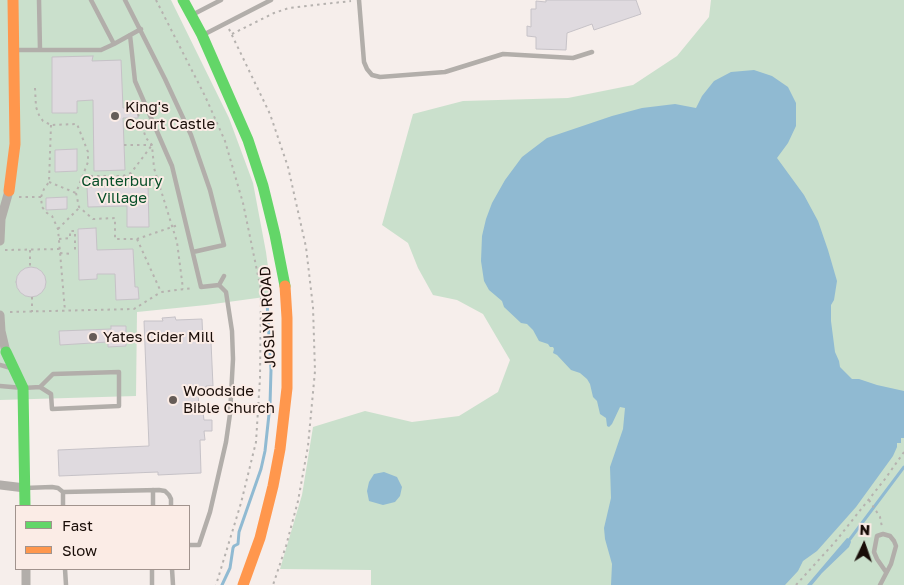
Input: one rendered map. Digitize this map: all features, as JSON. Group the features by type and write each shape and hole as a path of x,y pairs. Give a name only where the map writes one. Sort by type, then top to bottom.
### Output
{"street":[{"path":"0,240 0,218 15,144 13,0"},
{"name":"JOSLYN ROAD","path":"183,0 202,35 248,140 263,186 285,288 287,388 280,449 260,538 243,585"},
{"path":"4,314 1,332 6,352 22,388 24,402 25,505"},
{"path":"0,485 25,488"},
{"path":"26,570 26,585"}],"lane":[{"path":"39,0 40,50"},
{"path":"91,0 114,44"},
{"path":"125,0 169,87 201,162 224,245 193,252"},
{"path":"191,15 221,0"},
{"path":"202,35 271,0"},
{"path":"359,0 364,62 372,74 380,77 444,72 503,54 573,58 592,52"},
{"path":"14,50 101,50 141,29"},
{"path":"130,35 135,81 172,166 201,287 219,285"},
{"path":"219,285 224,276"},
{"path":"190,545 199,545 210,512 226,442 230,414 233,359 232,331 226,292 219,285"},
{"path":"0,365 14,370"},
{"path":"0,386 40,387 51,394 52,409 119,406 119,372 53,374 40,387"},
{"path":"25,488 52,487 58,488 63,492 165,491 171,499 171,505"},
{"path":"153,490 153,505"},
{"path":"63,492 63,505"},
{"path":"880,585 886,572 896,546 890,536 883,534 877,536 874,552 886,572"},
{"path":"65,570 66,585"},
{"path":"152,570 152,585"},
{"path":"172,570 173,585"}],"path":[{"path":"232,34 274,13 289,8 352,0"},
{"path":"35,88 36,108 43,121 51,125 77,124 88,152 88,162 76,194 80,207 93,219 115,218 115,239 137,239 186,223"},
{"path":"138,114 146,138 152,145 154,168 173,227 180,258 182,289"},
{"path":"51,125 49,182 41,197 42,206 46,213 52,216 58,229 65,311"},
{"path":"124,145 163,145"},
{"path":"83,176 123,176 131,173 152,145"},
{"path":"49,182 76,194"},
{"path":"5,194 41,197"},
{"path":"58,229 80,207"},
{"path":"59,239 70,238 70,231 75,231 75,250"},
{"path":"137,239 161,292"},
{"path":"0,250 60,249"},
{"path":"30,250 30,266"},
{"path":"60,253 71,254"},
{"path":"4,314 134,309 161,292 201,287"},
{"path":"32,296 32,312"},
{"path":"796,585 835,542 904,452"},
{"path":"868,500 880,517 883,534"}],"green space":[{"name":"Canterbury Village","path":"0,0 171,0 229,118 253,183 272,296 137,312 136,396 0,400"},
{"path":"711,0 904,0 904,585 371,585 371,570 280,569 302,495 313,427 365,411 412,422 459,416 498,392 510,360 483,314 457,300 433,295 418,268 408,243 382,225 413,114 463,101 568,98 633,85 677,56 709,17"}],"water":[{"path":"754,70 772,76 788,87 796,103 796,126 788,143 777,158 804,195 818,221 828,250 837,281 834,300 831,305 831,321 835,352 840,367 852,379 859,379 904,391 904,438 901,438 901,443 897,443 893,456 856,507 817,551 803,561 798,571 785,585 611,585 612,564 604,528 611,498 610,467 623,429 625,408 620,407 612,424 609,427 607,426 606,418 600,414 597,401 593,397 587,379 580,373 571,370 553,353 553,347 539,341 533,330 527,324 521,323 504,307 502,301 489,290 484,281 481,261 482,236 486,219 492,203 505,180 522,157 547,138 642,108 675,104 696,108 702,96 714,81 731,72"},
{"path":"384,472 397,477 402,487 400,496 395,502 383,505 369,501 367,491 369,482 374,474"},
{"path":"847,538 851,542 849,547 812,585 807,585"}],"building":[{"path":"546,0 636,0 641,14 594,30 592,24 567,33 566,50 536,49 536,37 527,36 527,26 531,27 531,9 536,9 536,1 546,2"},
{"name":"King's Court Castle","path":"93,56 92,61 121,60 123,108 138,108 138,118 123,118 125,170 94,171 93,100 77,101 77,113 52,113 52,57"},
{"path":"77,149 77,171 55,172 55,150"},
{"path":"148,185 149,227 127,227 127,206 88,207 87,187"},
{"path":"67,197 67,209 46,210 46,198"},
{"path":"96,228 97,250 133,249 135,287 138,287 139,299 116,300 115,274 97,274 97,279 79,280 78,229"},
{"path":"31,267 42,271 46,282 42,293 31,297 20,293 16,282 20,271"},
{"name":"Woodside Bible Church","path":"175,317 176,320 202,319 203,342 211,342 213,386 206,386 206,389 198,389 199,412 203,412 204,420 212,420 212,431 204,431 205,440 200,440 201,473 158,475 158,472 59,476 58,450 149,446 144,321 163,321 162,318"},
{"name":"Yates Cider Mill","path":"111,326 126,326 126,346 108,347 108,342 60,345 59,331 111,329"}],"waterway":[{"path":"222,585 230,568 233,548 238,544 239,532 261,469 265,451 270,405 271,370 267,302"},
{"path":"850,539 904,467"}],"traffic: fast":[{"path":"183,0 202,35 248,140 263,186 285,286"},
{"path":"6,352 23,388 25,505"}],"traffic: slow":[{"path":"9,191 15,144 13,0"},
{"path":"243,585 260,538 280,449 287,388 285,286"}],"place":[{"name":"King's Court Castle","path":"115,116"},
{"name":"Yates Cider Mill","path":"93,337"},
{"name":"Woodside Bible Church","path":"173,400"}]}
